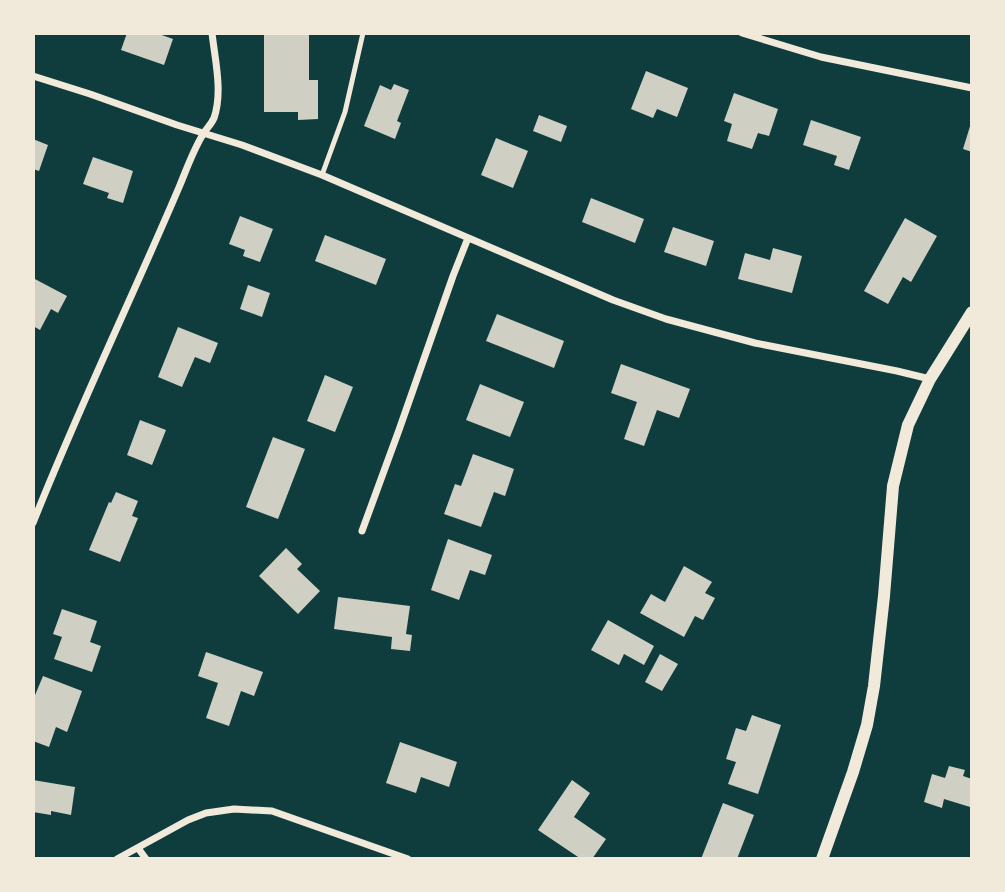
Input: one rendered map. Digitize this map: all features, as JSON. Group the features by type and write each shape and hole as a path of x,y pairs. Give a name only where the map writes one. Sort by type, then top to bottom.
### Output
{"street":[{"path":"33,523 53,471 204,133 213,120 217,101 217,72 212,33"},
{"path":"742,33 821,57 972,88"},
{"path":"33,76 242,145 322,175 613,300 666,318 755,343 930,379"},
{"path":"362,531 468,238"},
{"path":"822,859 867,725 883,609 893,486 908,425 930,379 972,312"},
{"path":"117,859 188,820 206,813 234,808 272,811 408,859"},
{"path":"138,848 146,859"}],"lane":[{"path":"322,175 345,112 363,33"}],"building":[{"path":"127,33 156,33 173,39 164,65 121,50"},
{"path":"264,33 309,33 309,80 318,80 318,119 298,120 298,112 264,112"},
{"path":"646,71 688,88 677,117 657,109 653,118 631,109"},
{"path":"394,84 409,90 397,121 401,123 395,139 364,126 380,85 391,90"},
{"path":"734,93 778,109 769,136 758,133 752,149 727,141 732,124 724,121"},
{"path":"539,115 567,126 561,142 533,131"},
{"path":"811,120 861,137 849,170 834,165 837,156 803,145"},
{"path":"972,123 972,152 963,149"},
{"path":"496,138 528,151 513,188 481,175"},
{"path":"33,139 48,145 39,171 33,169"},
{"path":"93,157 133,171 123,203 107,198 109,193 83,184"},
{"path":"591,198 644,219 635,243 582,222"},
{"path":"240,216 273,229 260,262 243,256 245,250 229,244"},
{"path":"905,218 937,236 911,282 903,277 888,304 864,291"},
{"path":"673,227 714,241 706,266 664,252"},
{"path":"325,235 386,259 376,285 315,261"},
{"path":"773,248 802,256 792,293 738,279 745,253 770,260"},
{"path":"33,278 67,296 58,313 51,309 40,330 33,326"},
{"path":"248,285 270,293 262,317 240,309"},
{"path":"497,314 564,341 554,368 486,341"},
{"path":"178,327 218,343 210,363 195,357 182,387 158,377"},
{"path":"621,364 690,389 679,418 657,410 644,446 624,439 637,402 611,393"},
{"path":"325,375 353,387 335,432 307,421"},
{"path":"480,384 524,402 510,437 466,420"},
{"path":"140,420 166,430 152,465 127,455"},
{"path":"273,437 305,449 278,519 246,507"},
{"path":"473,454 514,469 505,496 494,492 481,527 444,514 455,484 461,486"},
{"path":"116,492 138,501 132,516 138,518 120,562 89,550 109,502 111,503"},
{"path":"448,539 492,555 485,575 470,570 459,600 431,590"},
{"path":"286,548 302,564 297,569 320,591 298,614 259,576"},
{"path":"684,566 712,582 705,593 715,598 703,620 695,616 684,637 640,613 651,594 665,602"},
{"path":"338,597 410,606 406,634 412,635 410,651 391,649 392,637 334,629"},
{"path":"62,609 97,621 90,642 101,646 92,672 54,659 62,637 53,634"},
{"path":"608,620 654,646 644,665 624,654 619,665 591,650"},
{"path":"206,652 263,672 254,696 241,691 229,726 206,718 218,683 198,676"},
{"path":"660,654 678,664 662,691 645,682"},
{"path":"43,676 82,691 67,732 56,727 49,747 33,741 33,700"},
{"path":"752,715 781,725 758,794 728,784 736,762 726,759 736,728 746,731"},
{"path":"400,742 457,762 449,787 421,777 416,793 386,783"},
{"path":"949,766 965,770 963,776 972,779 970,807 944,799 942,808 924,802 932,774 945,778"},
{"path":"33,780 75,787 71,815 51,811 51,815 33,812"},
{"path":"572,780 590,793 574,817 606,839 592,859 581,859 538,830"},
{"path":"723,803 754,815 737,859 701,859"}]}
